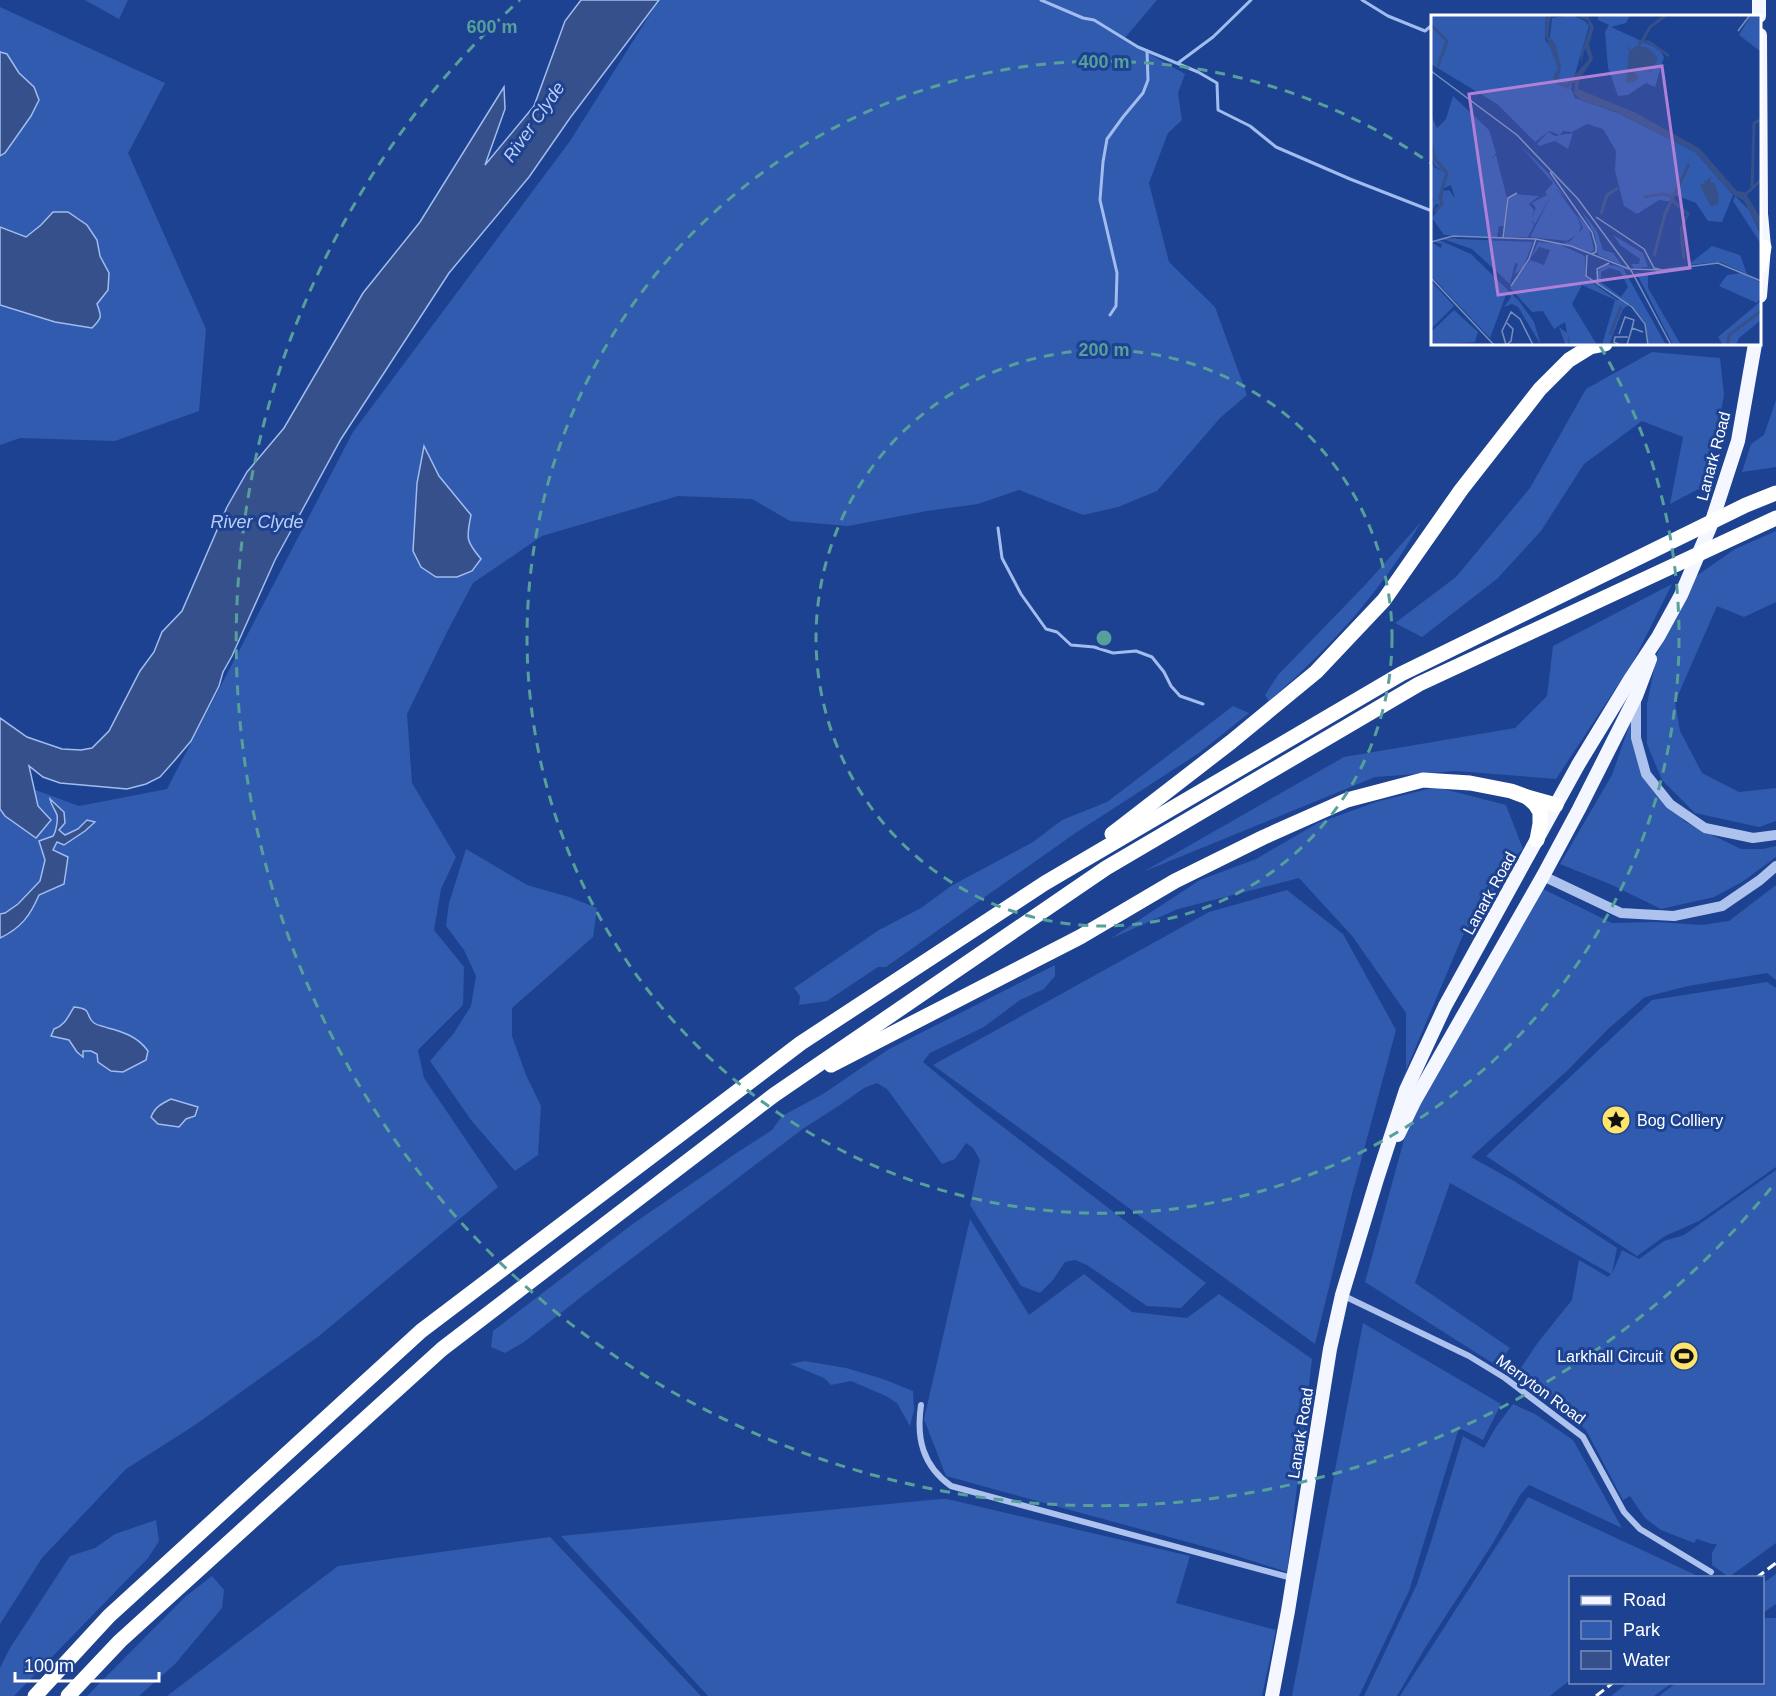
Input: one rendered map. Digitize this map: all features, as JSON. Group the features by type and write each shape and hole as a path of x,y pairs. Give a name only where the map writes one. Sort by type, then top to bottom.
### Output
{"highway":[{"path":"1761,261 1764,247"},
{"path":"1062,872 1231,742 1316,672 1384,600 1461,490 1540,389 1569,360 1590,347 1600,345"},
{"path":"35,1696 109,1616 421,1331 801,1043 1062,872 1401,674 1746,505 1776,493"},
{"path":"68,1696 120,1641 442,1349 774,1095 1106,868 1409,690 1776,518"},
{"path":"774,1095 1080,937 1175,881 1264,837 1347,801 1423,780 1470,783 1511,791 1556,805"},
{"path":"1527,797 1540,812 1537,840"}],"main road":[{"path":"1761,214 1764,247 1761,284"},
{"name":"Lanark Road","path":"1272,1696 1330,1349 1342,1295 1406,1090 1440,1017 1556,805 1606,717 1658,638 1681,595 1710,528 1738,441 1755,345"},
{"name":"Lanark Road","path":"1377,1179 1415,1100 1543,876 1636,696 1658,638"},
{"path":"1556,805 1572,804 1626,715"},
{"path":"1529,855 1543,876"}],"street":[{"path":"1636,696 1636,738 1646,774 1670,804 1705,828 1753,837 1776,835"},
{"path":"1543,876 1621,913 1674,916 1722,906 1776,866"},
{"name":"Merryton Road","path":"1342,1295 1469,1356 1505,1377 1583,1437 1624,1512 1640,1529 1711,1572"},
{"path":"921,1405 919,1419 921,1446 937,1476 951,1486 1293,1578"}],"green space":[{"path":"85,0 128,0 119,19"},
{"path":"659,0 1157,0 1124,39 1185,74 1178,93 1182,120 1168,133 1149,183 1169,262 1215,307 1247,395 1220,418 1157,491 1118,507 1083,515 1019,490 978,504 848,526 790,521 752,499 678,496 542,536 473,583 407,714 412,783 456,857 441,889 434,930 464,967 463,1005 418,1050 424,1078 498,1187 319,1336 195,1425 126,1469 42,1558 0,1624 0,777 79,806 167,789 353,432 570,141"},
{"path":"0,7 165,83 128,153 206,329 199,411 115,441 20,438 0,445"},
{"path":"1652,352 1720,358 1724,395 1708,484 1670,504 1683,437 1642,421 1584,464 1541,531 1497,579 1422,637 1395,623 1456,577 1530,488 1586,389"},
{"path":"1776,400 1776,467 1742,472 1751,444 1764,435"},
{"path":"1421,522 1389,572 1353,618 1313,661 1269,701 1265,695 1278,675 1366,584"},
{"path":"1776,531 1776,602 1744,617 1717,606 1675,702 1680,731 1702,773 1739,792 1776,788 1776,821 1759,827 1695,813 1662,780 1647,744 1647,704 1657,654 1695,577 1735,549"},
{"path":"1672,584 1633,662 1556,779 1456,771 1375,777 1143,872 1344,757 1515,728 1547,696 1553,646"},
{"path":"1233,706 1249,713 1199,753 1074,834 886,967 878,967 827,1001 799,1005 800,996 794,988 879,930 921,908 951,886 1033,842 1062,820 1107,802"},
{"path":"1633,715 1641,774 1685,822 1741,849 1763,849 1776,846 1776,857 1742,882 1714,897 1661,909 1612,885 1560,864 1612,775"},
{"path":"1436,787 1506,805 1523,849 1505,866 1490,900 1463,935 1406,1070 1406,1013 1353,937 1299,878 1178,909 1110,939 1200,880 1256,859 1318,823 1376,802"},
{"path":"466,849 527,885 597,908 593,937 512,1008 512,1036 526,1075 541,1106 538,1155 515,1171 471,1120 430,1061 454,1033 471,1006 476,976 464,950 446,926 449,903"},
{"path":"1776,885 1776,980 1767,973 1688,986 1645,997 1471,1157 1514,1181 1617,1248 1612,1274 1622,1250 1639,1259 1664,1241 1684,1235 1776,1170 1776,1543 1728,1576 1712,1565 1712,1553 1717,1544 1697,1539 1694,1543 1661,1530 1645,1518 1630,1496 1623,1500 1586,1430 1516,1375 1539,1341 1572,1300 1579,1260 1608,1277 1611,1274 1450,1183 1415,1283 1510,1348 1497,1366 1365,1282 1415,1100 1543,889 1612,923 1656,922 1702,925 1729,921"},
{"path":"1287,890 1343,934 1396,1030 1315,1344 933,1065 1209,912"},
{"path":"1055,965 1055,976 1044,989 1020,1000 984,1027 930,1053 923,1062 977,1107 1206,1283 1181,1308 1147,1306 1087,1265 1075,1260 1065,1262 1053,1280 1040,1293 1021,1286 970,1205 980,1160 973,1148 966,1143 955,1159 942,1164 887,1089 877,1083 864,1088 804,1128 524,1342 505,1353 491,1347 493,1331 634,1223 772,1130 782,1116 823,1094 889,1049"},
{"path":"1767,982 1776,988 1776,1167 1699,1221 1665,1236 1637,1256 1486,1156 1652,1000"},
{"path":"970,1219 1029,1315 1084,1274 1132,1312 1187,1318 1219,1294 1312,1359 1287,1572 1224,1552 946,1476 924,1419"},
{"path":"1363,1323 1501,1404 1483,1440 1459,1428 1409,1591 1359,1696 1292,1696"},
{"path":"805,1361 846,1368 913,1391 914,1410 910,1426 897,1403 886,1396 851,1381 831,1385 824,1378 790,1364"},
{"path":"1513,1404 1535,1414 1573,1440 1622,1528 1529,1485 1520,1495 1493,1543 1397,1696 1364,1696 1417,1584 1463,1436 1484,1448"},
{"path":"1528,1497 1698,1576 1569,1576 1569,1681 1550,1696 1400,1696"},
{"path":"940,1499 1190,1556 1176,1603 1276,1630 1262,1696 708,1696 561,1536"},
{"path":"156,1520 159,1541 148,1558 14,1696 0,1696 0,1668 10,1648 70,1556 95,1548 115,1534"},
{"path":"550,1537 701,1696 167,1696 338,1566"},
{"path":"1776,1574 1776,1604 1764,1612 1764,1582"},
{"path":"212,1576 224,1590 222,1608 175,1664 139,1696 87,1696 185,1597"},
{"path":"1764,1618 1776,1618 1776,1696 1659,1696 1675,1684 1764,1684"},
{"path":"1626,1684 1671,1684 1654,1696 1611,1696"}],"water":[{"name":"River Clyde","path":"581,0 659,0 570,118 529,177 449,273 341,439 275,560 223,672 219,686 191,741 160,777 127,789 60,783 43,777 29,766 38,806 51,820 36,838 5,816 0,809 0,718 27,737 62,749 92,748 109,731 140,671 154,652 162,632 182,611 227,507 247,472 284,428 363,293 420,222 504,87 505,109 485,165 534,106 565,21"},
{"path":"0,52 7,54 19,73 34,87 39,100 31,116 5,153 0,156"},
{"path":"53,212 68,212 87,225 97,240 100,256 109,273 108,290 97,304 100,317 92,328 55,322 0,305 0,227 26,237"},
{"path":"424,446 439,476 471,515 468,539 481,559 472,571 457,577 436,577 421,567 413,551 417,483"},
{"path":"50,799 64,812 65,823 59,830 65,835 78,829 87,820 95,822 64,845 57,842 53,850 68,857 64,884 39,895 24,921 0,938 0,914 18,904 40,881 45,860 39,841 53,836 57,823 57,815"},
{"path":"74,1007 84,1009 96,1024 120,1031 135,1039 148,1051 146,1060 123,1072 111,1071 98,1062 97,1054 83,1051 83,1057 69,1040 51,1036 54,1029 64,1023"},
{"path":"171,1099 198,1107 195,1116 186,1119 179,1127 158,1124 151,1117 159,1106"}],"waterway":[{"path":"1041,0 1083,18 1094,20 1138,47 1198,72 1217,83 1218,110 1250,126 1276,147 1431,211"},
{"path":"1178,63 1213,37 1251,0"},
{"path":"1362,0 1388,16 1425,31 1431,26"},
{"path":"1110,315 1116,306 1117,273 1100,200 1103,162 1107,139 1143,93 1148,80 1147,51"},
{"path":"998,528 1002,558 1021,594 1046,629 1057,632 1071,645 1094,647 1113,653 1136,651 1152,657 1180,696 1203,704"}],"railway":[{"path":"1759,1576 1776,1563"},
{"path":"1596,1696 1611,1684"}],"place":[{"name":"Bog Colliery","path":"1616,1120"},
{"name":"Larkhall Circuit","path":"1684,1356"}]}
